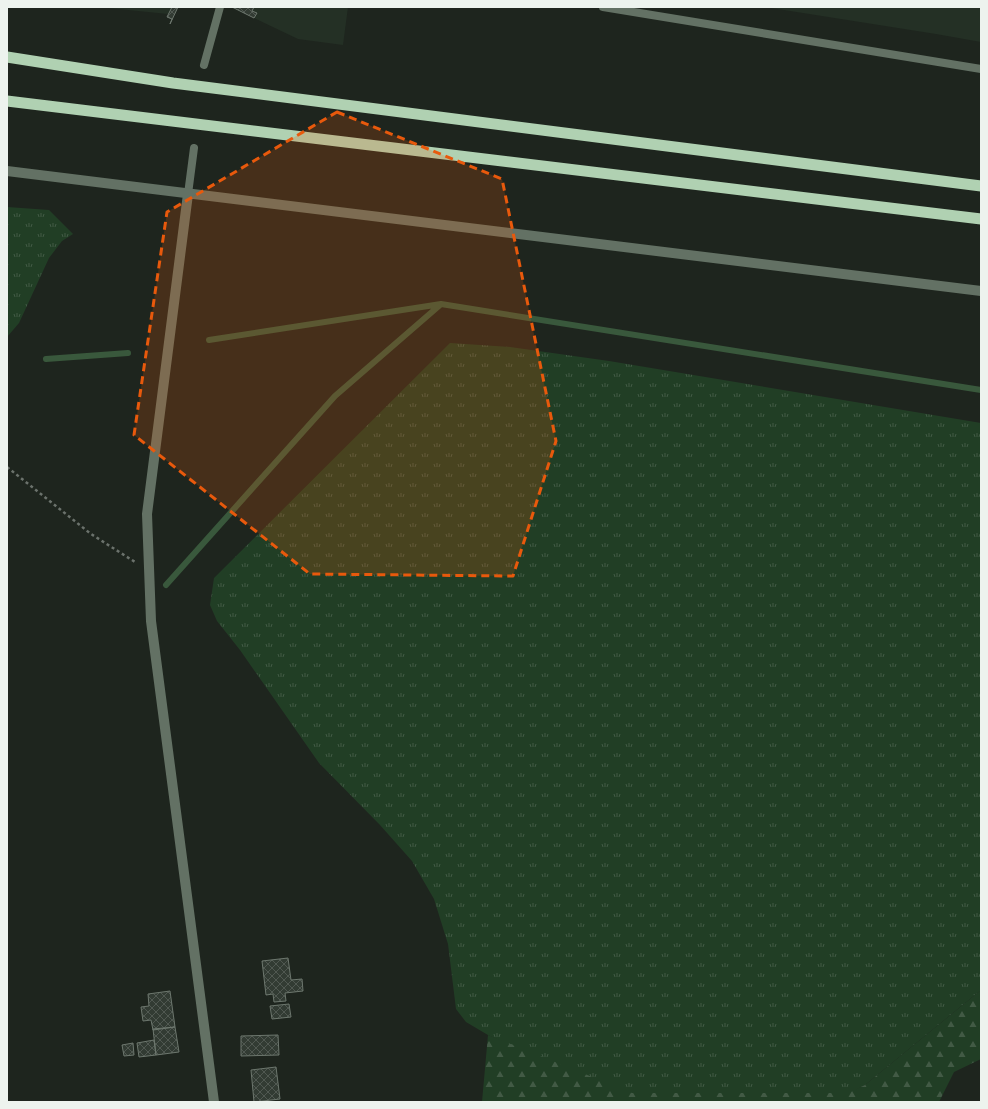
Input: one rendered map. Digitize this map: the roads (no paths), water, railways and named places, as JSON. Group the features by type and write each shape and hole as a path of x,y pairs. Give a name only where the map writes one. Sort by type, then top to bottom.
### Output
{"highway":[{"path":"7,57 173,83 981,186"},
{"path":"7,101 981,219"}],"street":[{"path":"7,171 981,291"},
{"path":"188,194 146,514 151,621 214,1102"}],"lane":[{"path":"204,65 220,7"},
{"path":"602,7 981,69"},
{"path":"188,194 194,148"}],"waterway":[{"path":"209,340 441,304 981,390"},
{"path":"166,585 335,396 440,305"},
{"path":"46,359 128,353"}]}
